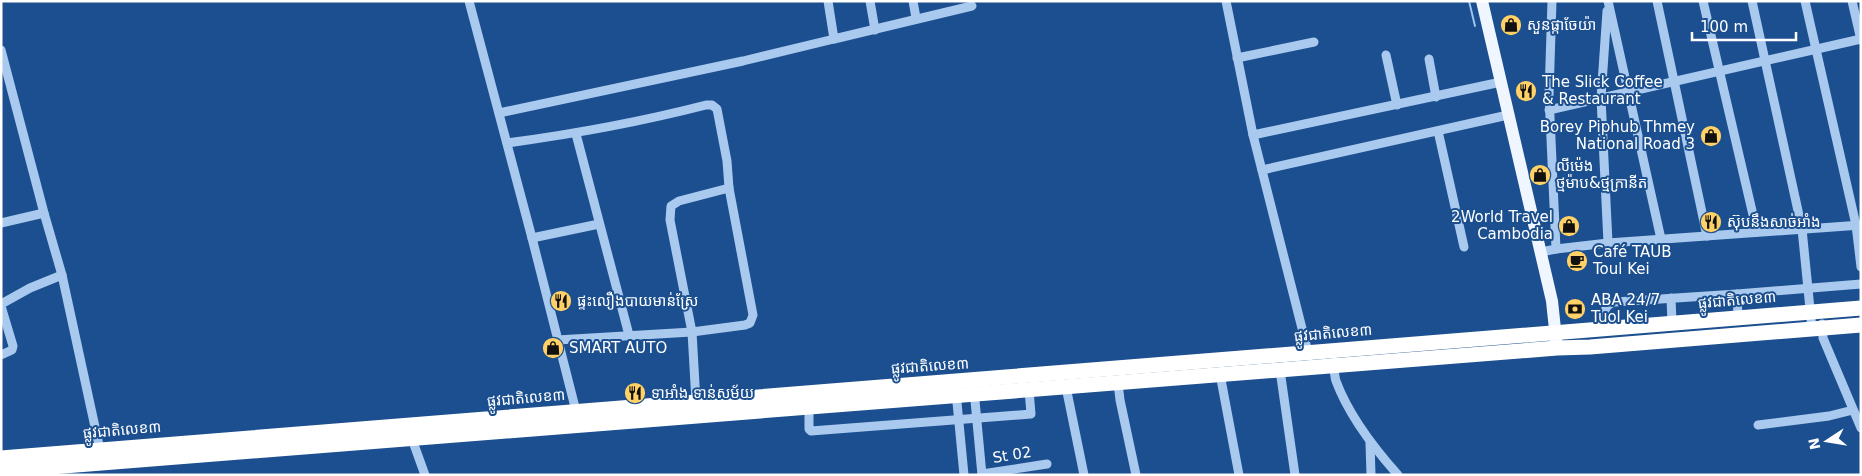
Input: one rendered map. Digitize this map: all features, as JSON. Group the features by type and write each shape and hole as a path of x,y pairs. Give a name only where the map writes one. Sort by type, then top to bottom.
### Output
{"highway":[{"name":"ផ្លូវជាតិលេខ៣","path":"1,471 19,472 412,439 696,402 974,387 1309,360 1556,332 1861,308"},
{"name":"ផ្លូវជាតិលេខ៣","path":"1333,358 1590,347 1861,325"},
{"name":"ផ្លូវជាតិលេខ៣","path":"974,387 1029,390 1280,370 1309,360"},
{"name":"ផ្លូវជាតិលេខ៣","path":"1,458 578,418 809,407 956,388"}],"main road":[{"path":"1482,1 1552,301 1558,348"}],"street":[{"path":"468,1 578,418"},
{"path":"828,1 834,39"},
{"path":"870,1 875,30"},
{"path":"913,1 916,18"},
{"path":"1552,1 1549,110 1556,248"},
{"path":"1608,1 1661,239"},
{"path":"1608,1 1601,98 1608,243"},
{"path":"1657,1 1707,236"},
{"path":"1703,1 1757,232"},
{"path":"1752,1 1802,229 1808,288 1816,311 1817,329 1823,338 1861,428"},
{"path":"1806,1 1859,225 1861,267"},
{"path":"1549,110 1861,39 1852,1"},
{"path":"1227,2 1253,135 1309,360"},
{"path":"499,113 875,30 959,5 972,6"},
{"path":"1237,58 1314,42"},
{"path":"1,50 62,275 100,450"},
{"path":"1386,55 1397,105"},
{"path":"1429,59 1436,97"},
{"path":"1253,135 1501,82"},
{"path":"507,143 576,134 712,105 716,109 726,153 729,188 753,315 750,323 692,332 557,340"},
{"path":"1262,170 1508,115"},
{"path":"1438,131 1464,247"},
{"path":"576,134 628,335"},
{"path":"696,402 692,332 670,220 671,206 679,201 729,188"},
{"path":"1,223 44,213"},
{"path":"532,238 599,224"},
{"path":"1541,252 1556,248 1608,243 1859,225"},
{"path":"1,355 12,350 13,346 1,306 3,303 30,288 62,275"},
{"path":"1604,328 1605,308 1609,304 1861,284"},
{"path":"1736,294 1738,318"},
{"path":"1671,298 1672,323"},
{"path":"1333,358 1335,379 1370,443 1398,475"},
{"path":"1280,370 1294,475"},
{"path":"1220,374 1239,475"},
{"path":"1118,382 1136,475"},
{"path":"974,387 982,475"},
{"path":"1066,387 1084,475"},
{"path":"956,388 964,475"},
{"path":"809,407 809,430 811,431 977,419 1031,414 1029,390"},
{"path":"1758,425 1829,416 1853,410"},
{"path":"412,439 425,475"},
{"path":"1370,443 1371,475"},
{"name":"St 02","path":"964,475 967,469 972,466 977,467 982,475 1030,470 1047,464"}],"waterway":[{"path":"1469,1 1475,26"}],"place":[{"name":"សួនផ្កាចែយ៉ា","path":"1511,25"},
{"name":"The Slick Coffee & Restaurant","path":"1526,91"},
{"name":"Borey Piphub Thmey National Road 3","path":"1711,136"},
{"name":"លីម៉េង ថ្មម៉ាប&ថ្មក្រានីត","path":"1540,175"},
{"name":"ស៊ុបនឹងសាច់អាំង","path":"1711,222"},
{"name":"2World Travel Cambodia","path":"1569,226"},
{"name":"Café TAUB Toul Kei","path":"1577,261"},
{"name":"ផ្ទះលឿងបាយមាន់ស្រែ","path":"561,301"},
{"name":"ABA 24/7 Tuol Kei","path":"1575,309"},
{"name":"SMART AUTO","path":"553,348"},
{"name":"ទាអាំង ទាន់សម័យ","path":"635,393"}]}
